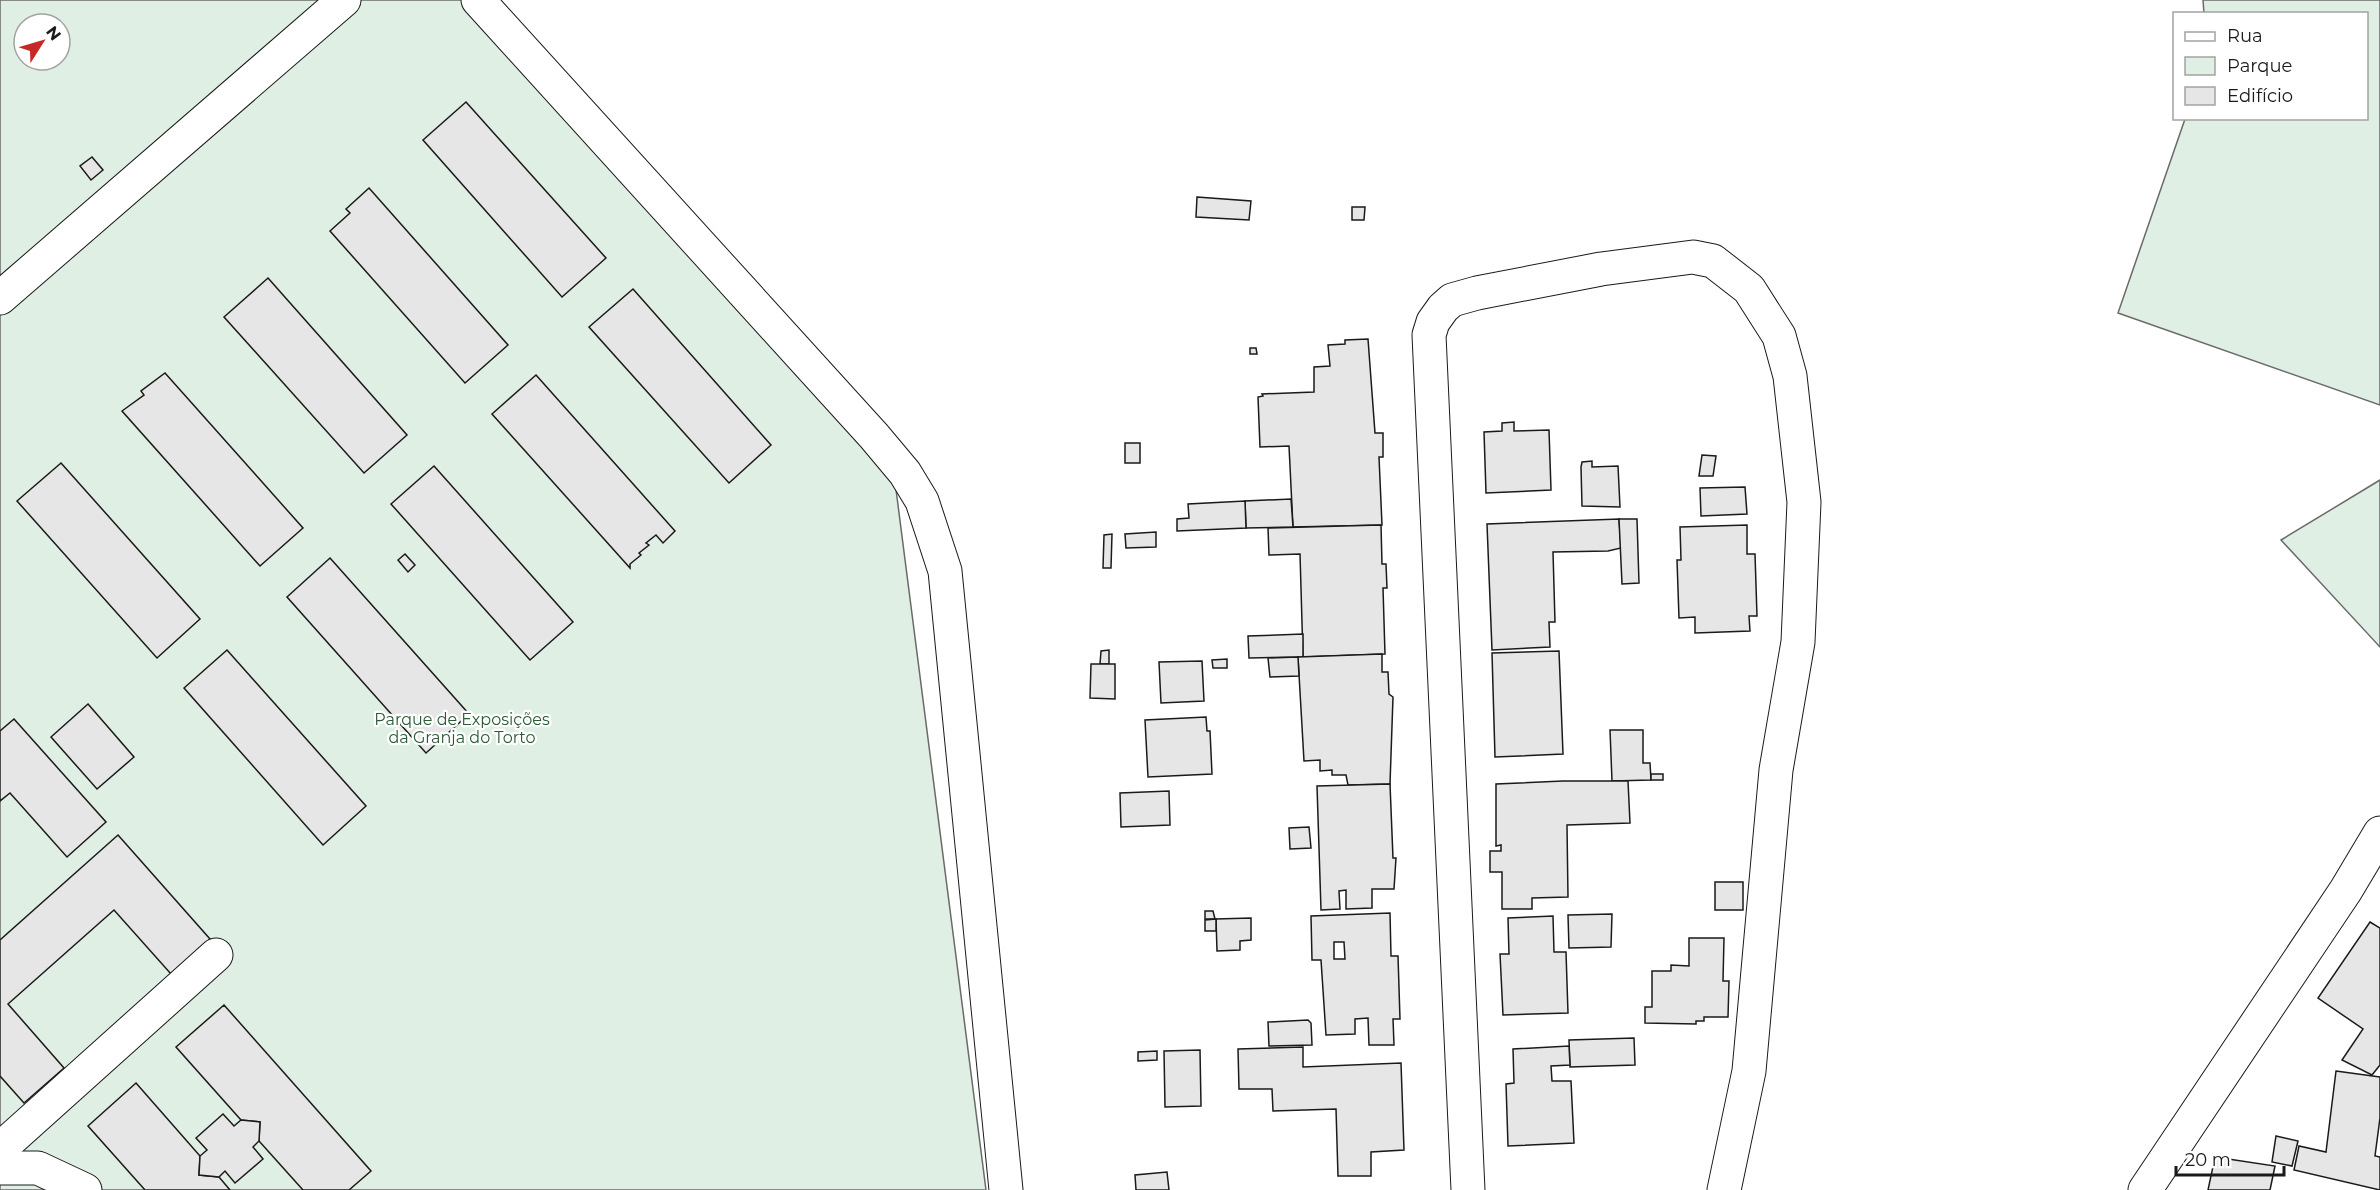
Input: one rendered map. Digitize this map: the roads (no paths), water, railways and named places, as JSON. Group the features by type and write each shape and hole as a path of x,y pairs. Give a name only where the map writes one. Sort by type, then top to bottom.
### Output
{"street":[{"path":"0,298 344,0"},
{"path":"478,0 874,436 905,473 922,501 945,571 1006,1190"},
{"path":"1468,1190 1429,335 1433,322 1452,300 1601,269 1693,257 1713,261 1749,289 1779,336 1790,376 1804,502 1798,642 1776,770 1749,1071 1724,1190"},
{"path":"2145,1190 2346,890 2380,833"},
{"path":"0,1149 216,955"},
{"path":"0,1168 38,1168 85,1190"}],"park label":[{"name":"Parque de Exposições da Granja do Torto","path":"462,728"}]}
